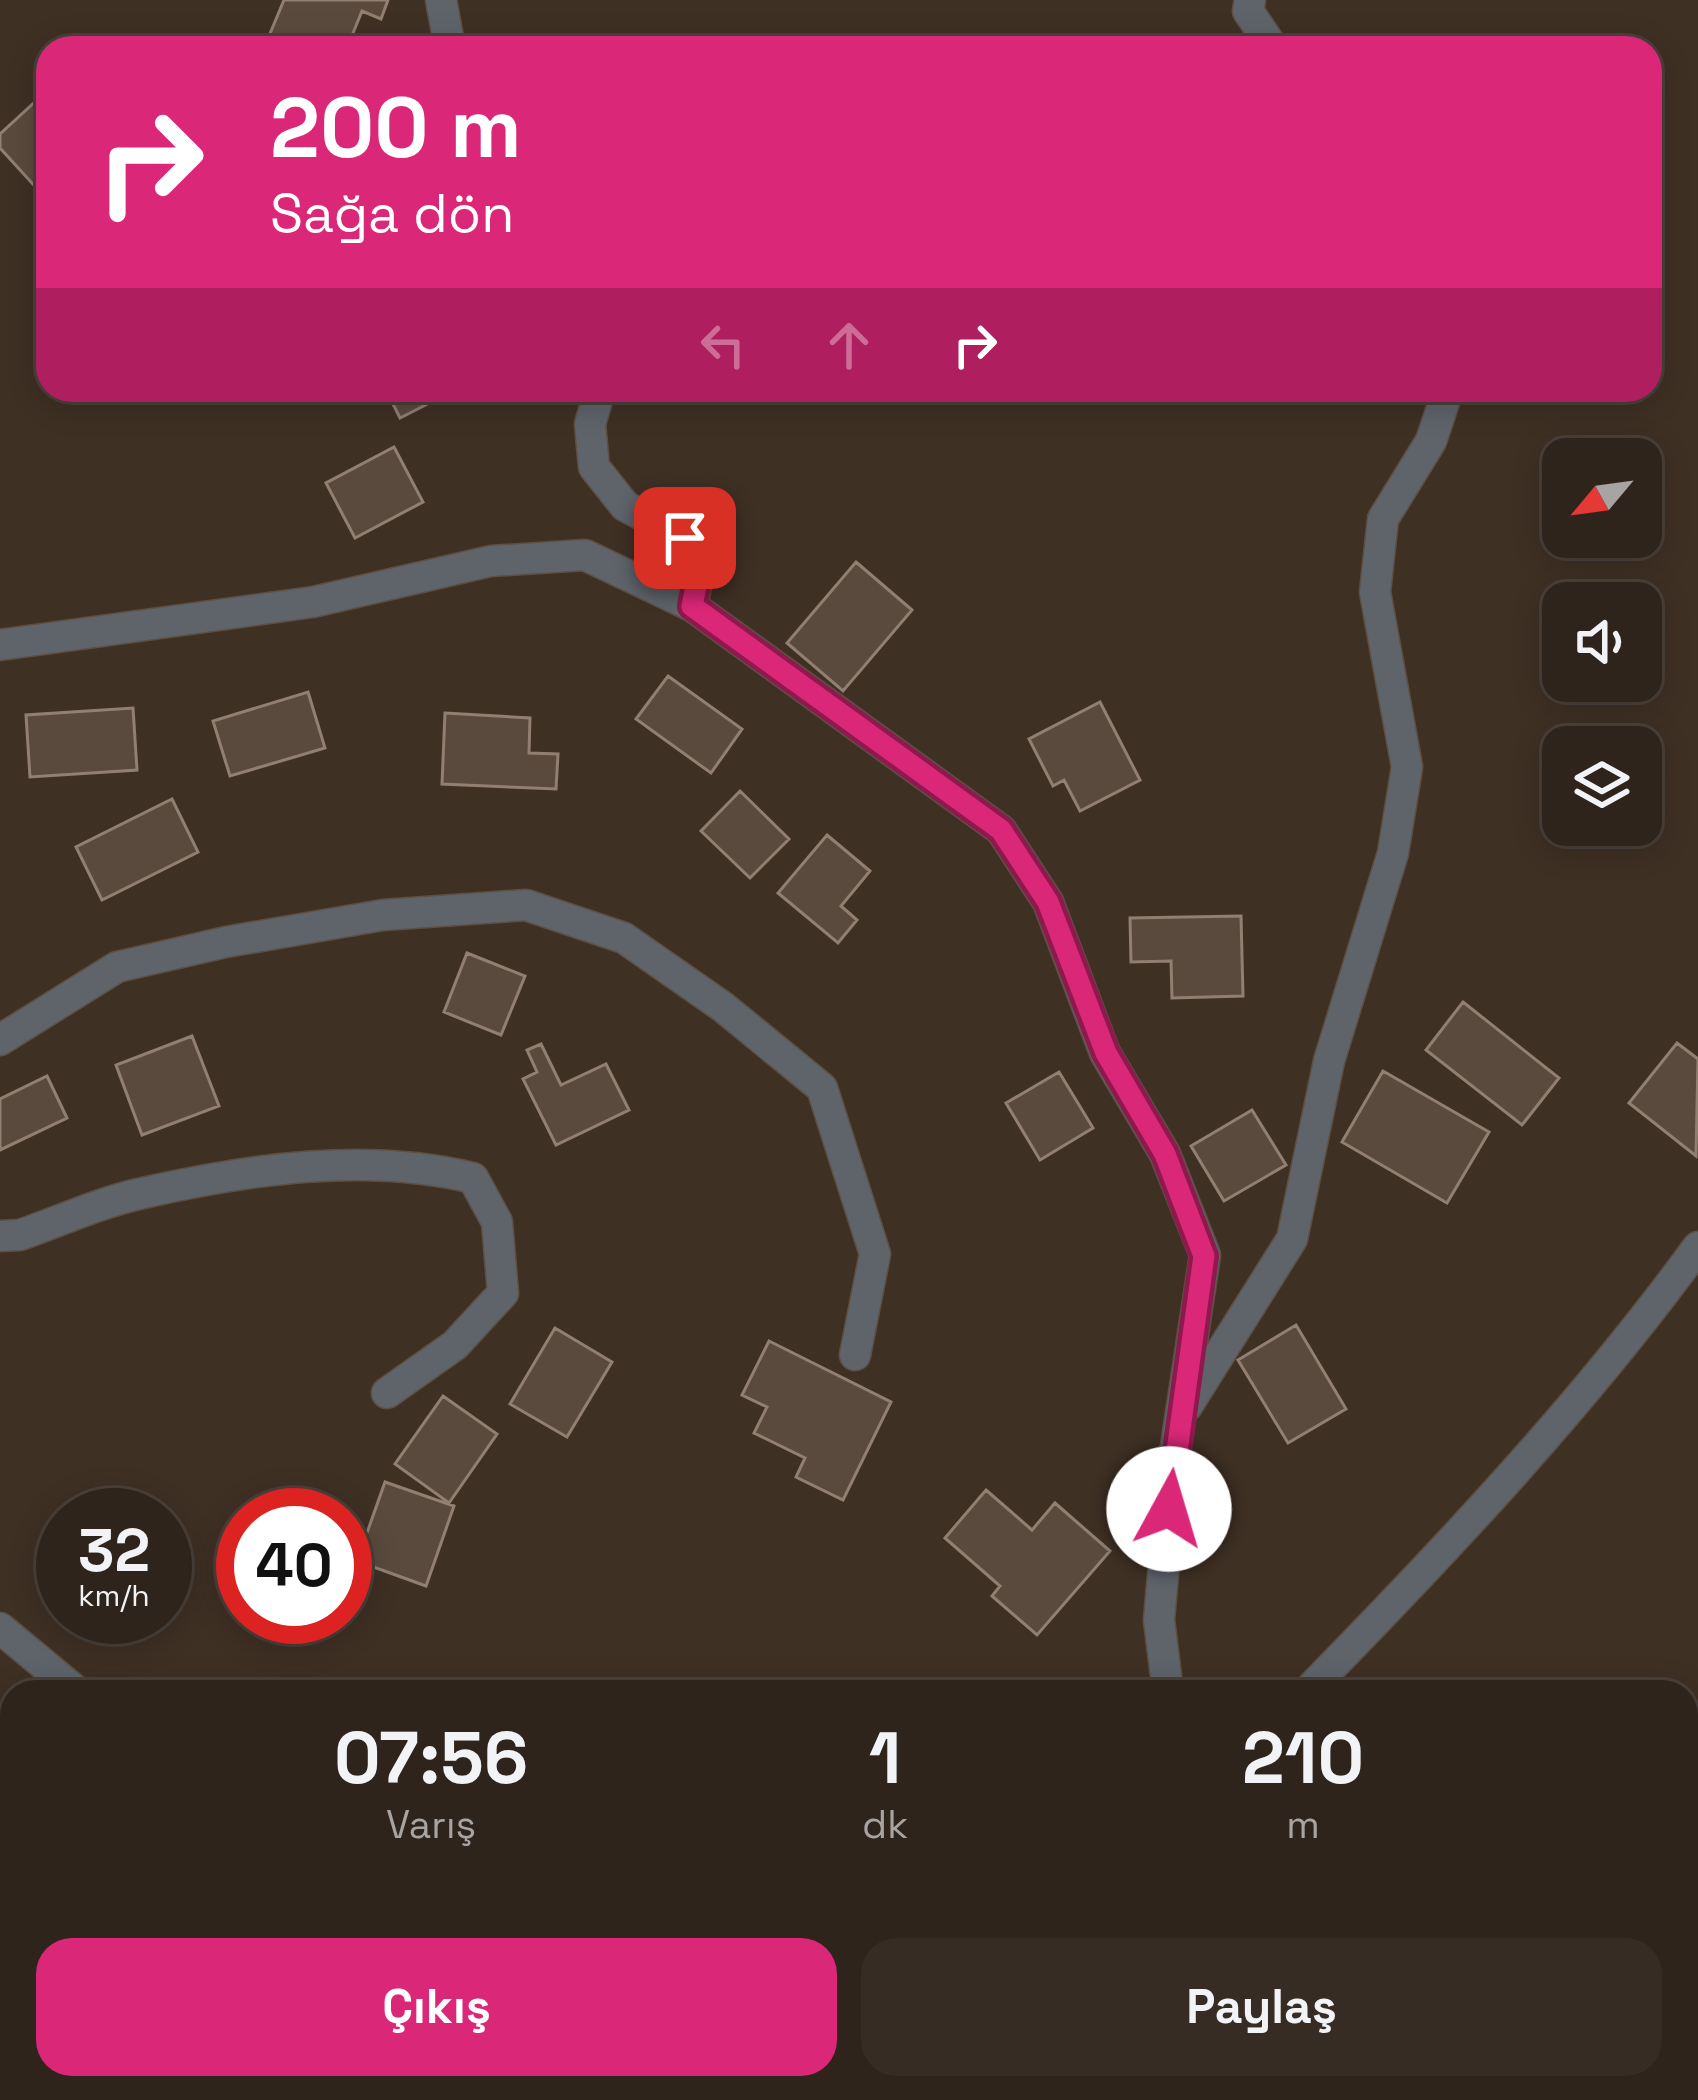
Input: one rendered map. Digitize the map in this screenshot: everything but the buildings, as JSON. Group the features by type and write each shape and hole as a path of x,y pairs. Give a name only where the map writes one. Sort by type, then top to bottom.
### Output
{"street":[{"path":"441,0 448,36"},
{"path":"1250,0 1248,11 1265,36"},
{"path":"596,402 590,424 594,467 625,506 685,538 700,566 692,606"},
{"path":"1180,1416 1292,1239 1329,1061 1393,853 1407,767 1375,592 1383,519 1431,441 1444,402"},
{"path":"0,645 313,602 491,561 585,554 692,606 1001,830 1048,902 1106,1053 1165,1154 1204,1256 1180,1416 1160,1620 1167,1680"},
{"path":"0,1040 117,967 226,942 383,915 526,905 624,938 723,1006 822,1088 875,1253 855,1355"},
{"path":"0,1236 20,1234 140,1193 304,1166 422,1166 473,1178 497,1222 503,1293 455,1345 387,1393"},
{"path":"1318,1680 1394,1603 1592,1382 1698,1247"},
{"path":"0,1628 63,1680"}],"route":[{"path":"685,538 700,566 692,606 1001,830 1048,902 1106,1053 1165,1154 1204,1256 1169,1509"}]}
